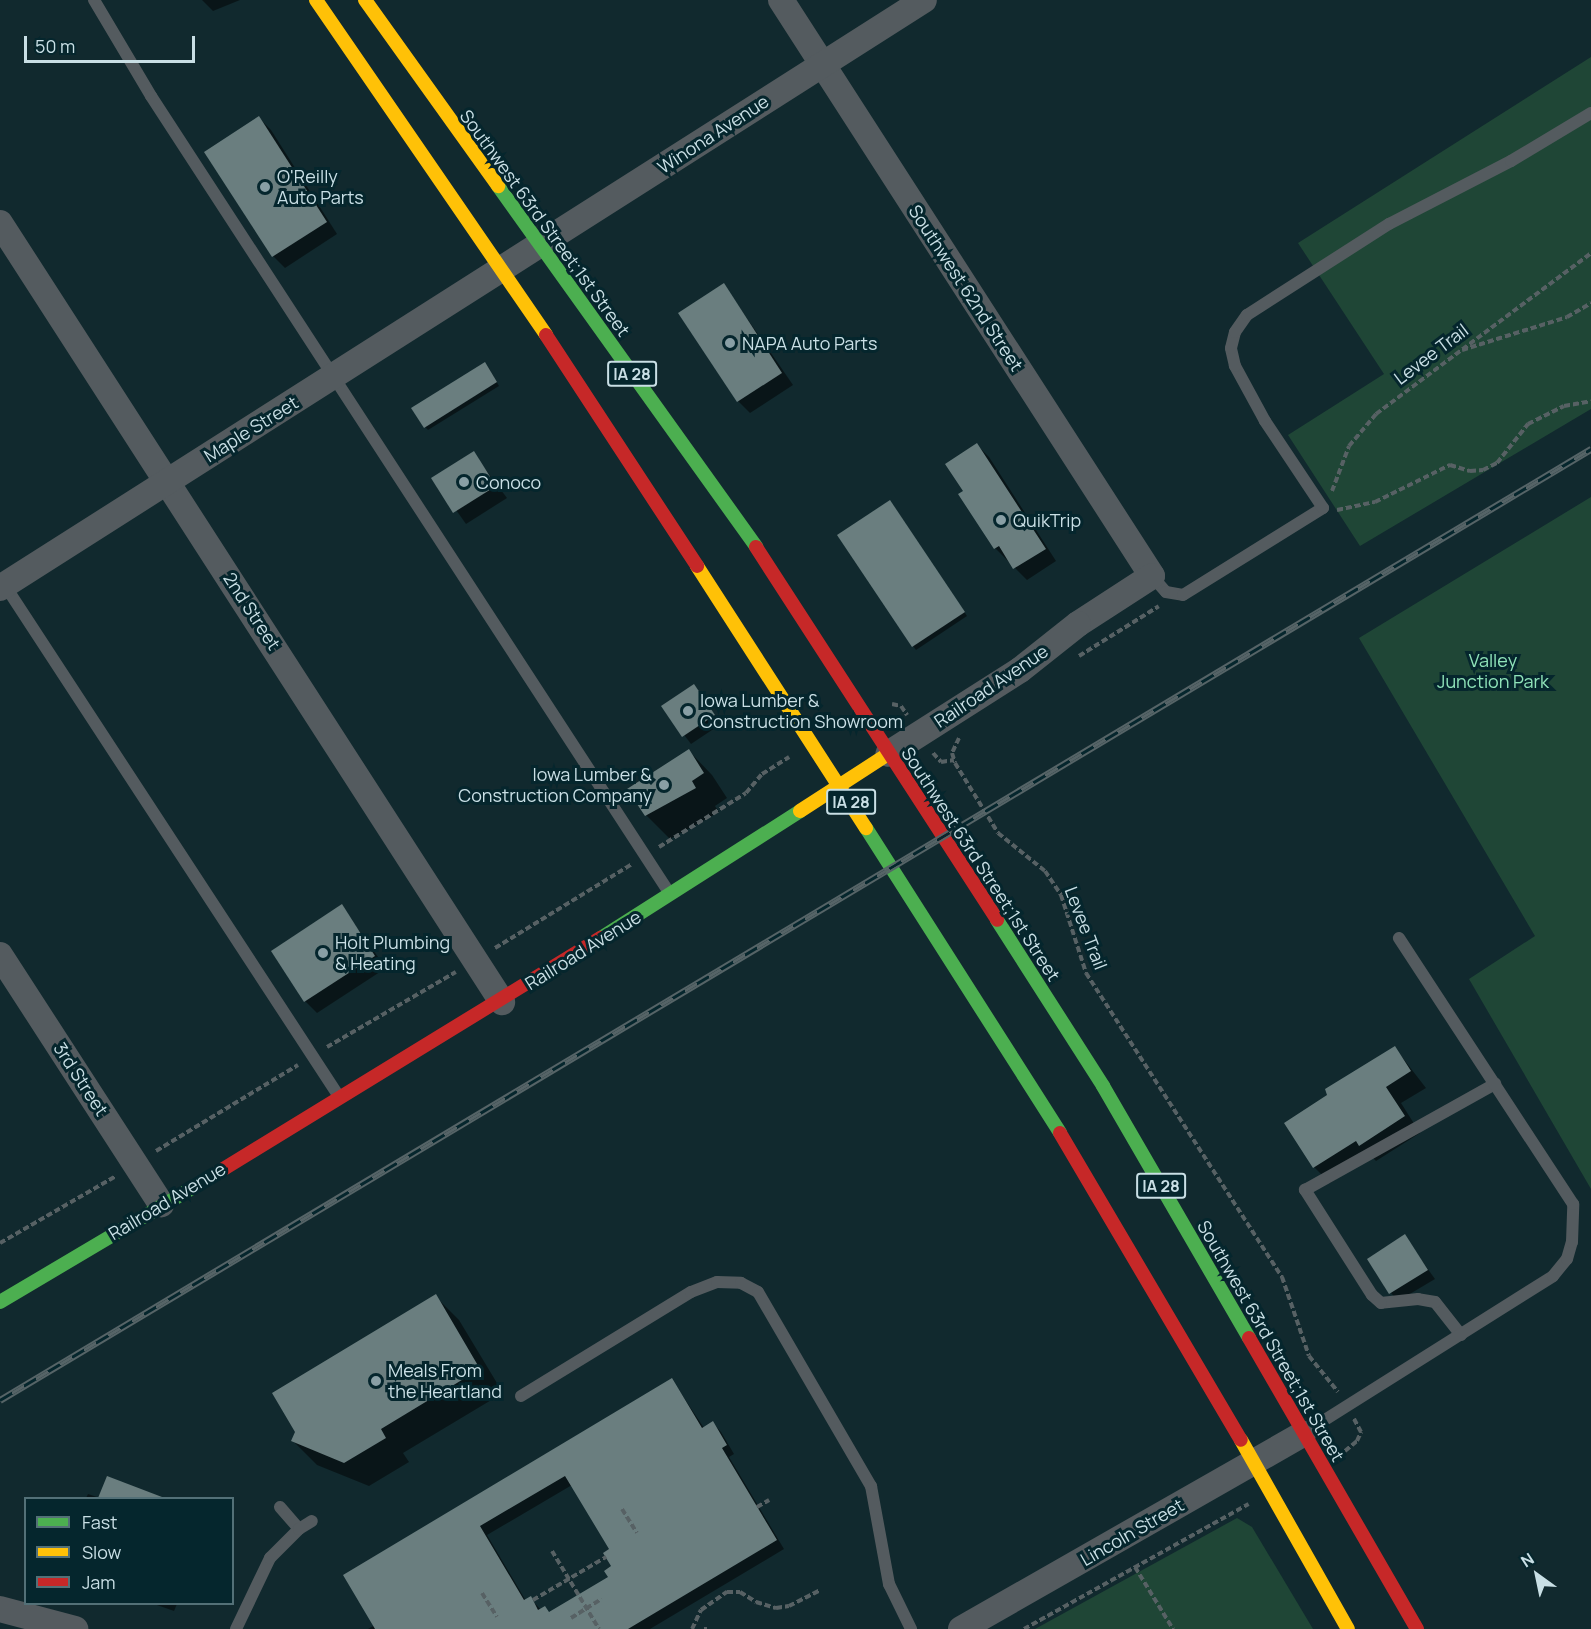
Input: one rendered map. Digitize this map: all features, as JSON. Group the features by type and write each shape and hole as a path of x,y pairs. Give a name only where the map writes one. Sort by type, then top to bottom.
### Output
{"main road":[{"name":"IA 28","path":"316,0 502,269 841,785 1090,1179 1348,1629"},
{"name":"Southwest 63rd Street;1st Street","path":"365,0 538,246 761,554 1103,1086 1417,1629"},
{"name":"Railroad Avenue","path":"0,1302 502,1002 888,754"}],"street":[{"name":"Southwest 62nd Street","path":"781,0 1152,576"},
{"name":"Winona Avenue","path":"502,269 924,0"},
{"name":"2nd Street","path":"0,223 502,1002"},
{"name":"Maple Street","path":"2,584 168,482 502,269"},
{"name":"Railroad Avenue","path":"888,754 1020,670 1086,618 1152,576"},
{"name":"3rd Street","path":"0,955 161,1204"},
{"name":"Lincoln Street","path":"961,1629 1303,1434"},
{"path":"0,1609 75,1629"}],"lane":[{"path":"94,0 151,96 332,377 670,894"},
{"path":"1152,576 1175,596 1197,589 1311,519 1323,508 1264,421 1235,366 1231,348 1235,332 1264,303 1374,233 1510,161 1591,113"},
{"path":"2,584 340,1098"},
{"path":"1303,1434 1553,1276 1568,1259 1572,1242 1574,1204 1399,938"},
{"path":"1461,1335 1435,1302 1418,1299 1381,1304 1305,1190 1495,1084"},
{"path":"521,1396 691,1292 717,1282 741,1283 758,1292 871,1486 889,1584 911,1629"},
{"path":"280,1507 298,1529"},
{"path":"236,1629 270,1558 298,1529 312,1521"}],"path":[{"name":"Levee Trail","path":"1323,508 1359,432 1376,414 1591,253"},
{"path":"1458,351 1567,317 1591,303"},
{"path":"1311,519 1375,502 1450,465 1470,471 1483,470 1497,463 1528,424 1564,406 1591,401"},
{"path":"1074,659 1175,596"},
{"path":"930,750 941,762 954,760 954,745 961,736"},
{"name":"Levee Trail","path":"954,760 998,833 1045,871 1061,895 1086,973 1282,1277 1309,1356 1337,1391"},
{"path":"0,1243 121,1174"},
{"path":"1343,1452 1357,1441 1358,1425"},
{"path":"757,1507 769,1500"},
{"path":"622,1509 637,1533"},
{"path":"1024,1629 1230,1515"},
{"path":"552,1551 599,1629"},
{"path":"533,1600 606,1557"},
{"path":"1135,1568 1173,1629"},
{"path":"692,1629 701,1610 727,1592 740,1592 756,1602 776,1608 789,1606 820,1590"},
{"path":"482,1593 496,1617"},
{"path":"572,1618 602,1599"}],"green space":[{"path":"1591,57 1591,409 1360,546 1288,435 1384,374 1298,243"},
{"name":"Valley Junction Park","path":"1591,497 1591,1189 1469,979 1535,936 1359,638"},
{"path":"1237,1518 1252,1527 1313,1629 1035,1629"}],"building":[{"name":"O'Reilly Auto Parts","path":"259,116 327,222 272,257 204,152"},
{"name":"NAPA Auto Parts","path":"724,283 782,373 737,402 678,313"},
{"path":"485,362 497,382 424,428 411,408"},
{"name":"QuikTrip","path":"977,443 1046,549 1013,569 999,546 994,549 958,494 963,491 945,464"},
{"name":"Conoco","path":"474,451 496,486 453,513 431,478"},
{"path":"890,500 965,612 912,647 837,535"},
{"name":"Iowa Lumber & Construction Showroom","path":"694,684 715,715 682,737 661,706"},
{"name":"Iowa Lumber & Construction Company","path":"689,749 704,773 692,781 696,788 645,816 627,789"},
{"name":"Holt Plumbing & Heating","path":"342,904 375,956 304,1002 271,951"},
{"path":"1395,1046 1411,1071 1386,1087 1405,1116 1359,1146 1356,1141 1313,1168 1284,1123 1327,1095 1325,1089"},
{"path":"1405,1234 1428,1270 1389,1294 1367,1259"},
{"name":"Meals From the Heartland","path":"436,1294 480,1369 381,1429 386,1438 344,1463 291,1441 295,1432 272,1393"},
{"path":"672,1378 702,1428 713,1421 727,1445 722,1448 777,1540 628,1629 375,1629 343,1575","holes":["565,1476 609,1549 603,1553 611,1566 604,1571 608,1577 549,1612 545,1606 538,1610 531,1596 524,1600 480,1526"]},
{"path":"107,1476 162,1497 98,1497"}],"railway":[{"path":"0,1400 1591,449"}],"traffic: fast":[{"path":"498,186 756,547"},
{"path":"601,938 800,811"},
{"path":"866,828 1060,1133"},
{"path":"997,920 1103,1086 1249,1338"},
{"path":"0,1302 212,1176"}],"traffic: slow":[{"path":"316,0 546,335"},
{"path":"365,0 498,186"},
{"path":"697,566 866,828"},
{"path":"800,811 888,754"},
{"path":"1241,1440 1348,1629"}],"traffic: jam":[{"path":"546,335 697,566"},
{"path":"756,547 997,920"},
{"path":"212,1176 601,938"},
{"path":"1060,1133 1241,1440"},
{"path":"1249,1338 1417,1629"}],"place":[{"name":"O'Reilly Auto Parts","path":"265,187"},
{"name":"NAPA Auto Parts","path":"730,343"},
{"name":"Conoco","path":"464,482"},
{"name":"QuikTrip","path":"1001,520"},
{"name":"Iowa Lumber & Construction Showroom","path":"688,711"},
{"name":"Iowa Lumber & Construction Company","path":"664,785"},
{"name":"Holt Plumbing & Heating","path":"323,953"},
{"name":"Meals From the Heartland","path":"376,1381"}]}
